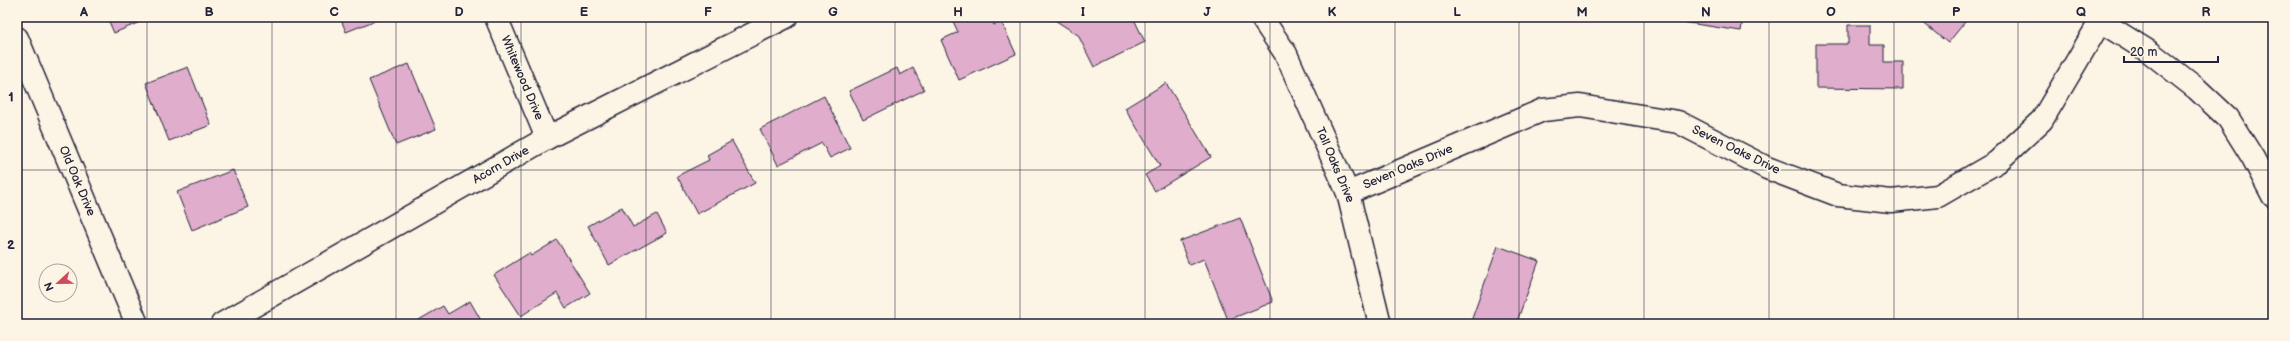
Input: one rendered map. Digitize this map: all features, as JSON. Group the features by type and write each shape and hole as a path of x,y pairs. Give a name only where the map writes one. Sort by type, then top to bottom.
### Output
{"street":[{"name":"Whitewood Drive","path":"496,17 547,138"},
{"name":"Acorn Drive","path":"222,324 547,138 786,17"},
{"name":"Tall Oaks Drive","path":"1261,17 1286,54 1348,192 1380,324"},
{"name":"Seven Oaks Drive","path":"1348,192 1542,110 1580,106 1678,122 1767,168 1838,195 1891,201 1938,196 1997,162 2042,120 2102,19"},
{"path":"2102,19 2197,89 2228,118 2253,158 2273,196"},
{"name":"Old Oak Drive","path":"17,38 137,324"}],"building":[{"path":"107,17 152,17 114,33"},
{"path":"340,17 384,17 346,32"},
{"path":"951,17 975,17 978,22 990,17 994,25 1001,21 1016,54 959,80 941,40 958,32"},
{"path":"1050,17 1133,17 1145,42 1094,67 1078,35"},
{"path":"1662,17 1743,17 1741,31 1662,19"},
{"path":"1916,17 1969,17 1948,43"},
{"path":"1848,25 1870,25 1870,45 1884,45 1884,62 1903,62 1903,89 1816,88 1816,44 1848,44"},
{"path":"409,64 436,129 396,145 369,80"},
{"path":"188,67 211,125 169,141 146,83"},
{"path":"897,68 900,75 913,68 924,90 863,120 849,91"},
{"path":"1166,83 1211,157 1155,191 1145,175 1160,166 1125,108"},
{"path":"824,96 850,148 830,158 822,143 778,165 760,129"},
{"path":"732,141 755,183 697,214 677,176 709,160 707,155"},
{"path":"233,170 248,207 192,230 177,192"},
{"path":"622,207 633,227 657,214 667,233 609,265 588,226"},
{"path":"1240,218 1273,302 1228,320 1204,259 1189,265 1180,241"},
{"path":"557,240 590,293 566,308 557,293 521,316 494,275 529,253 531,256"},
{"path":"1498,246 1539,261 1516,324 1470,324"},
{"path":"470,301 483,324 419,324 417,321 443,306 448,314"}]}
